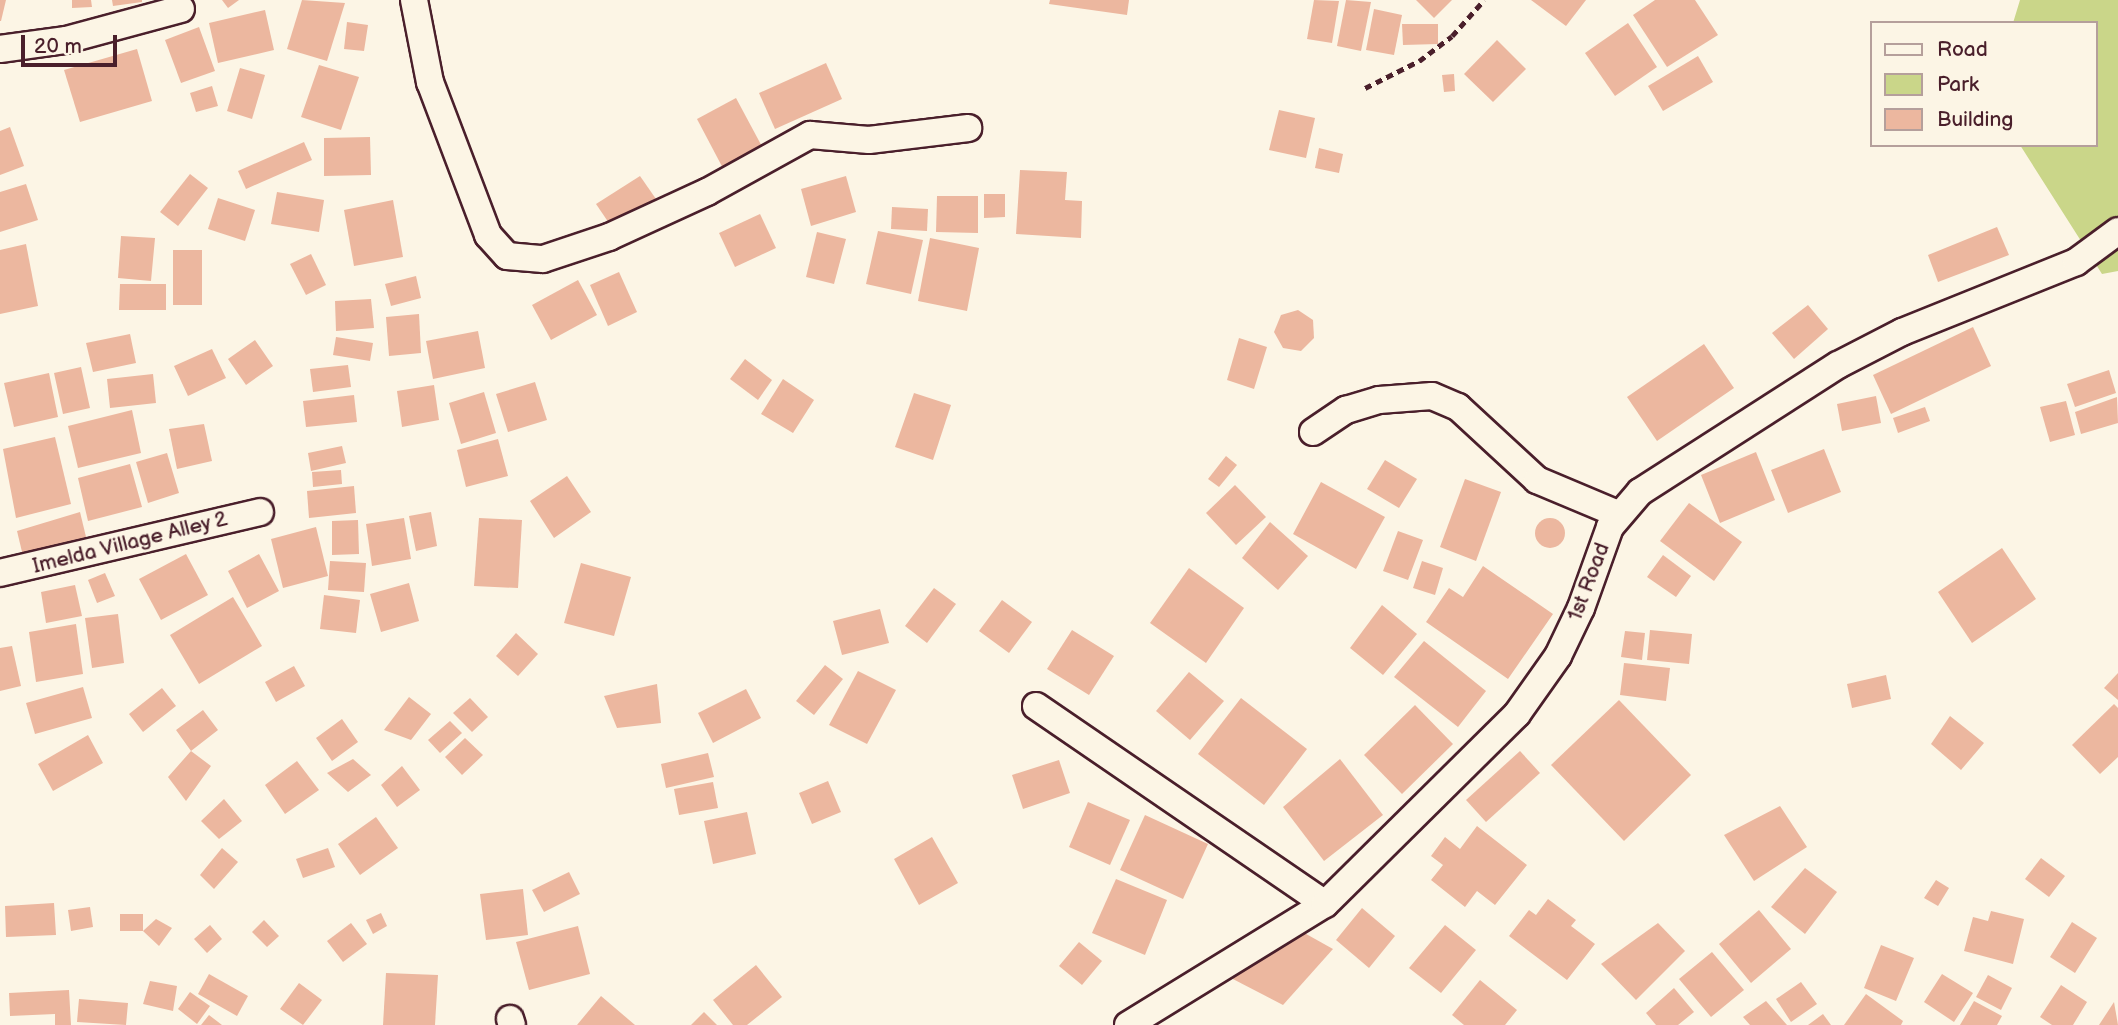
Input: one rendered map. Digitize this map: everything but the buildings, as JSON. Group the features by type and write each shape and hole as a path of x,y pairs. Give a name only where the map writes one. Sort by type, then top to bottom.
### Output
{"street":[{"path":"414,0 430,82 488,234 507,256 543,259 609,237 707,192 810,135 869,140 968,128"},
{"path":"0,49 66,40 181,9"},
{"name":"1st Road","path":"1128,1025 1325,904 1540,686 1581,608 1618,513 1640,492 1838,365 1902,331 2077,262 2118,231"},
{"path":"1313,432 1346,410 1379,400 1432,396 1458,407 1537,480 1618,513"},
{"name":"Imelda Village Alley 2","path":"0,572 260,512"},
{"path":"1036,706 1325,904"}],"path":[{"path":"1365,88 1419,61 1452,36 1484,0"}],"green space":[{"path":"2020,0 2118,0 2118,271 2102,274 2021,147 2097,147 2097,21 2014,21"}]}
